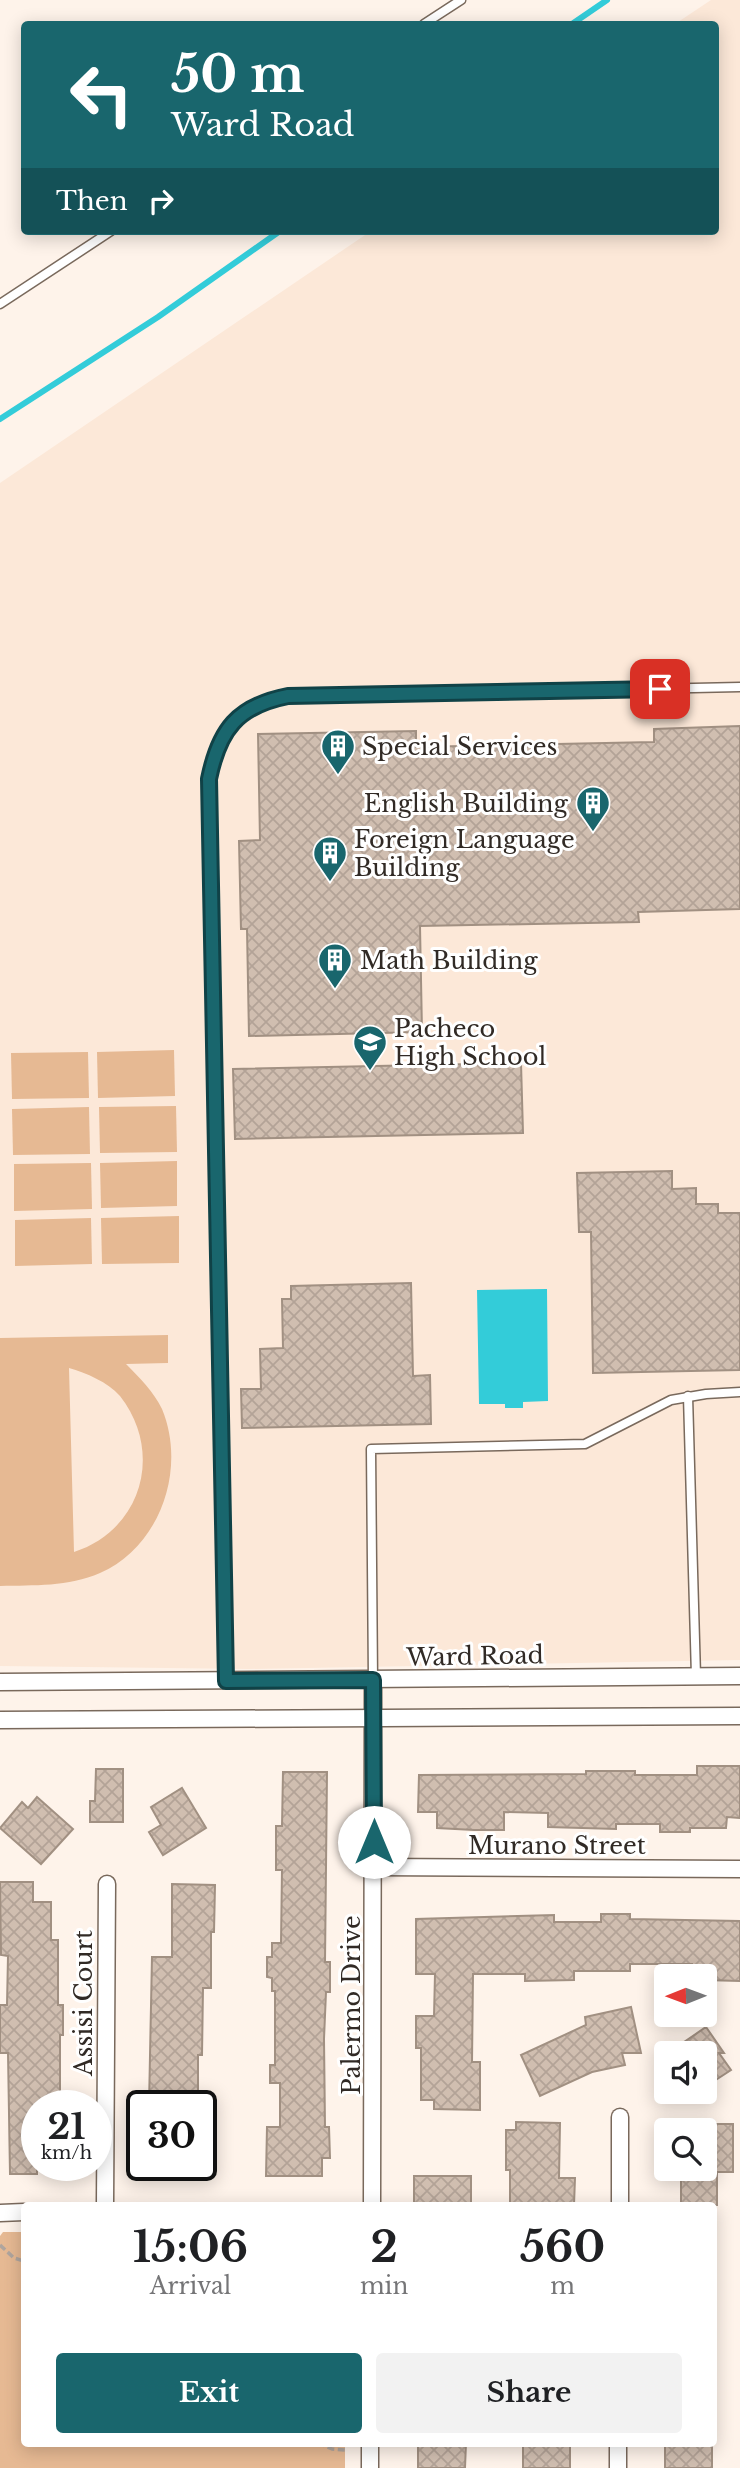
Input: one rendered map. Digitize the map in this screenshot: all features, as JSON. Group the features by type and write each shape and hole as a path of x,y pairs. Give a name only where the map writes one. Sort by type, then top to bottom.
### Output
{"street":[{"name":"Ward Road","path":"0,1682 740,1676"},
{"name":"Palermo Drive","path":"372,2202 373,1680"},
{"path":"0,1720 740,1716"},
{"name":"Murano Street","path":"374,1867 740,1869"},
{"name":"Assisi Court","path":"105,2202 107,1884"},
{"path":"620,2117 620,2202"},
{"path":"0,2213 21,2212"},
{"path":"370,2447 370,2468"},
{"path":"618,2447 618,2468"}],"lane":[{"path":"429,21 461,0"},
{"path":"0,304 105,235"},
{"path":"226,1681 209,779 214,753 226,731 243,713 263,701 288,696 740,687"},
{"path":"373,1680 371,1448 585,1444 671,1400 740,1392"},
{"path":"688,1396 696,1676"}],"path":[{"path":"0,2245 21,2260"},
{"path":"327,2447 345,2450"}],"shaded area":[{"name":"Pacheco High School","path":"711,0 740,0 740,1660 249,1669 0,1666 0,483 365,235 719,235 719,21 680,21"},
{"path":"174,1050 175,1096 98,1098 97,1052"},
{"path":"88,1052 89,1098 12,1099 11,1053"},
{"path":"176,1106 177,1152 100,1153 99,1107"},
{"path":"89,1107 90,1154 13,1155 12,1109"},
{"path":"177,1161 177,1206 101,1208 100,1163"},
{"path":"91,1163 92,1209 14,1211 14,1164"},
{"path":"179,1216 179,1263 102,1264 101,1218"},
{"path":"91,1218 92,1264 15,1266 15,1220"},
{"path":"168,1335 168,1363 126,1364 159,1403 169,1432 169,1480 163,1504 153,1526 139,1545 121,1561 88,1578 63,1583 0,1586 0,1338","holes":["69,1368 103,1382 120,1396 133,1418 141,1441 143,1464 139,1487 130,1508 116,1526 97,1541 74,1552"]},
{"path":"3,2232 21,2232 21,2447 345,2447 345,2468 0,2468 0,2236"}],"water":[{"path":"547,1289 548,1401 523,1402 523,1408 505,1408 505,1404 479,1404 477,1290"}],"building":[{"path":"740,726 740,909 638,912 639,922 420,926 422,1032 249,1036 247,929 241,929 239,841 260,840 258,734 416,731 416,747 654,742 654,729"},
{"path":"521,1063 523,1133 235,1139 233,1069"},
{"path":"672,1171 672,1189 696,1188 696,1204 718,1204 718,1213 740,1213 740,1370 593,1373 591,1232 579,1232 577,1173"},
{"path":"411,1283 413,1376 430,1375 431,1424 242,1428 241,1389 261,1389 260,1349 283,1348 282,1299 291,1299 291,1286"},
{"path":"697,1766 740,1766 740,1818 727,1817 726,1828 690,1828 690,1832 660,1832 660,1824 616,1824 616,1829 548,1827 548,1813 504,1812 504,1830 474,1830 437,1828 437,1812 418,1812 419,1775 635,1771 635,1775 697,1775"},
{"path":"96,1769 123,1769 123,1822 90,1822 90,1801 95,1801"},
{"path":"283,1772 327,1772 325,1962 330,1962 330,1992 326,1992 324,2039 325,2127 329,2127 330,2158 322,2158 322,2176 266,2176 267,2127 280,2127 280,2083 270,2083 270,2065 275,2065 275,1991 272,1991 272,1978 267,1977 267,1957 272,1957 272,1943 281,1943 282,1870 276,1870 276,1826 282,1826"},
{"path":"182,1788 206,1828 163,1855 149,1832 161,1825 151,1807"},
{"path":"37,1797 73,1829 41,1864 0,1828 22,1802 28,1808"},
{"path":"0,1882 33,1882 33,1902 51,1902 51,1940 58,1940 58,2005 63,2005 63,2035 60,2035 60,2090 21,2090 21,2174 10,2174 8,2053 0,2053 0,2005 7,2005 8,1956 1,1955"},
{"path":"172,1884 215,1885 214,1932 211,1932 211,1988 203,1988 202,2055 198,2055 198,2090 149,2090 152,1957 172,1957"},
{"path":"601,1914 630,1914 630,1919 740,1921 740,1981 718,1980 718,1964 630,1964 630,1971 574,1971 574,1980 525,1981 525,1974 473,1974 472,2062 480,2062 480,2110 434,2109 434,2100 421,2100 421,2048 416,2048 416,2016 434,2016 435,1974 416,1974 416,1919 554,1915 554,1922 601,1922"},
{"path":"631,2007 641,2053 622,2053 625,2065 592,2072 540,2096 521,2055 586,2025 585,2017"},
{"path":"706,2027 716,2041 686,2041"},
{"path":"717,2043 724,2053 719,2053 731,2070 717,2079"},
{"path":"516,2122 560,2123 559,2178 575,2178 574,2202 510,2202 510,2170 506,2170 506,2130 516,2130"},
{"path":"717,2124 733,2124 733,2172 717,2172"},
{"path":"414,2176 471,2176 471,2202 414,2202"},
{"path":"681,2181 717,2181 717,2202 681,2202"},
{"path":"418,2447 466,2447 465,2468 418,2468"},
{"path":"523,2447 570,2447 570,2468 523,2468"},
{"path":"665,2447 712,2447 712,2468 665,2468"}],"waterway":[{"path":"576,21 607,0"},
{"path":"0,419 158,317 274,235"}],"place":[{"name":"Special Services","path":"338,776"},
{"name":"English Building","path":"593,833"},
{"name":"Foreign Language Building","path":"330,883"},
{"name":"Math Building","path":"335,990"},
{"name":"Pacheco High School","path":"370,1072"}],"route":[{"path":"374,1842 373,1680 226,1681 209,779 214,753 226,731 243,713 263,701 288,696 660,689"}]}
